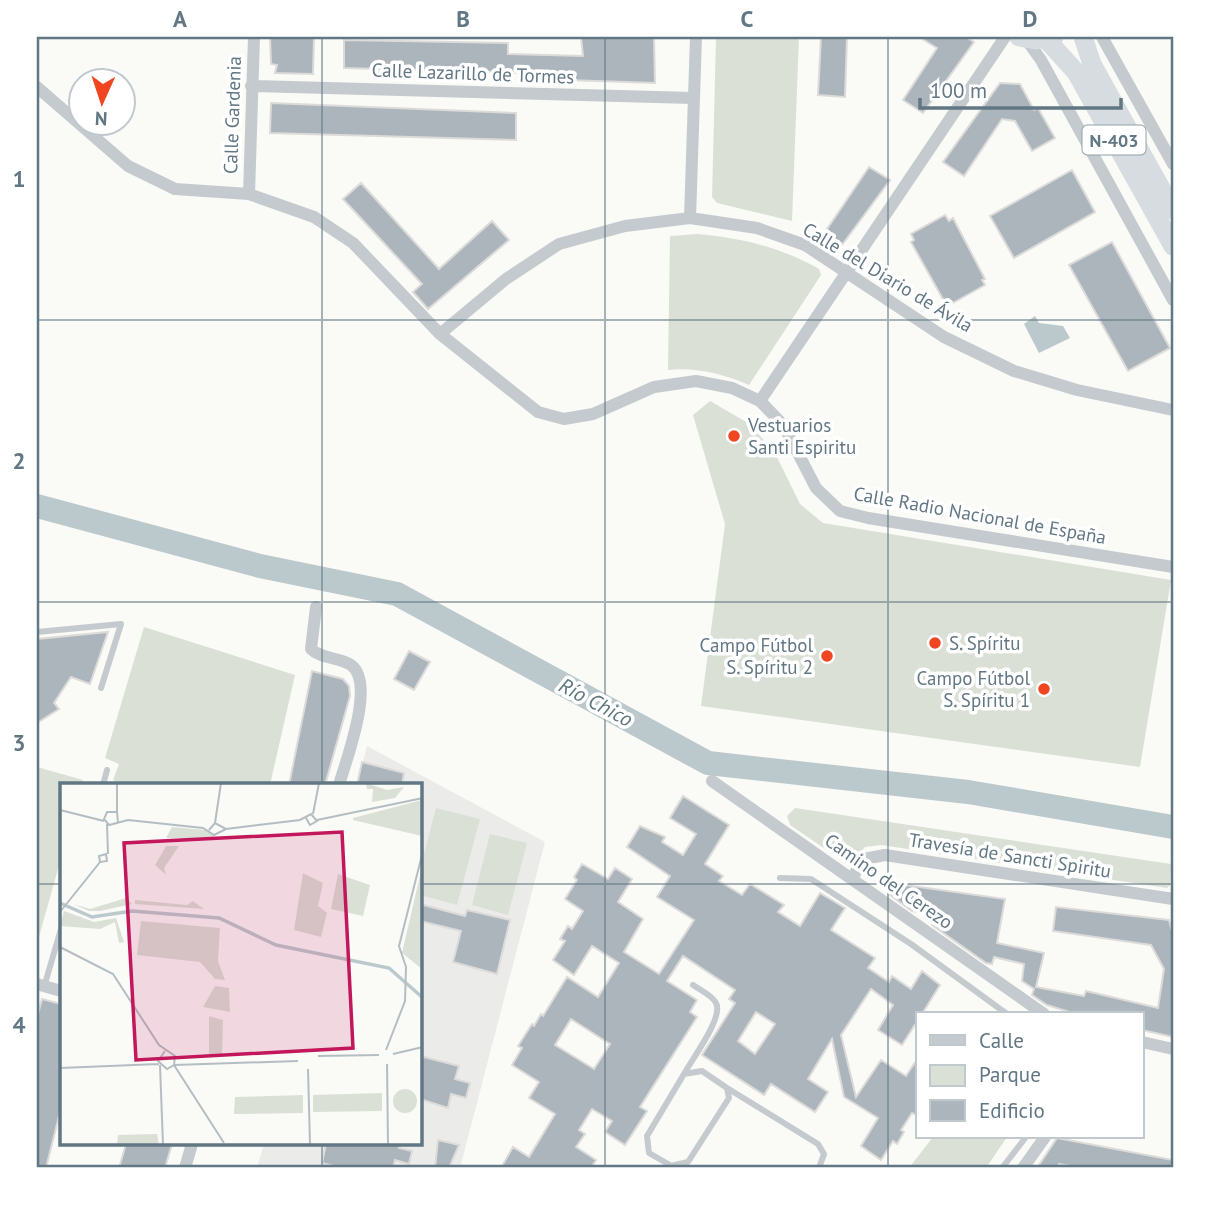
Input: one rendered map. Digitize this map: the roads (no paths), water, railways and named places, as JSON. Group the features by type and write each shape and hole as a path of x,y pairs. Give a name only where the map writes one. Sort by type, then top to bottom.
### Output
{"highway":[{"name":"N-403","path":"1083,37 1092,64 1173,210"},
{"name":"N-403","path":"1036,38 1076,72 1173,246"}],"street":[{"name":"Calle Gardenia","path":"249,194 254,37"},
{"path":"690,218 696,37"},
{"path":"760,401 1004,37"},
{"path":"1102,37 1173,164"},
{"path":"1036,38 1041,60 1173,300"},
{"name":"Calle Lazarillo de Tormes","path":"251,86 694,98"},
{"name":"Calle Radio Nacional de España","path":"37,87 128,166 175,189 249,194 314,217 353,243 440,334 538,412 564,419 593,414 654,387 696,380 732,388 760,401 785,426 816,488 840,511 881,521 1173,567"},
{"name":"Calle del Diario de Ávila","path":"440,334 506,279 559,244 625,226 690,218 757,229 805,245 943,337 1014,371 1077,390 1173,410"},
{"path":"316,607 311,649 350,664 358,674 362,690 339,783"},
{"name":"Camino del Cerezo","path":"712,781 1041,1012"},
{"name":"Travesía de Sancti Spiritu","path":"852,878 864,859 885,855 1173,899"},
{"path":"41,986 60,992"},
{"path":"1144,1042 1173,1049"},
{"path":"1023,1168 1044,1138"},
{"path":"185,1168 191,1146"}],"lane":[{"path":"37,632 121,624 101,688"},
{"path":"104,783 107,770"},
{"path":"780,878 811,879 911,944 1004,1012"},
{"path":"41,986 60,932"},
{"path":"693,985 714,999 718,1006 717,1018 647,1136 649,1153 673,1167 693,1156 729,1098 727,1088"},
{"path":"694,1055 694,1065 702,1071 818,1144 824,1154 819,1168"},
{"path":"684,1074 702,1071"},
{"path":"1002,1168 1025,1138"}],"waterway":[{"name":"Río Chico","path":"37,506 260,566 397,594 708,763 968,792 1173,827"}],"place":[{"name":"Vestuarios Santi Espiritu","path":"734,436"},
{"name":"S. Spíritu","path":"935,643"},
{"name":"Campo Fútbol S. Spíritu 2","path":"827,656"},
{"name":"Campo Fútbol S. Spíritu 1","path":"1044,689"}]}
